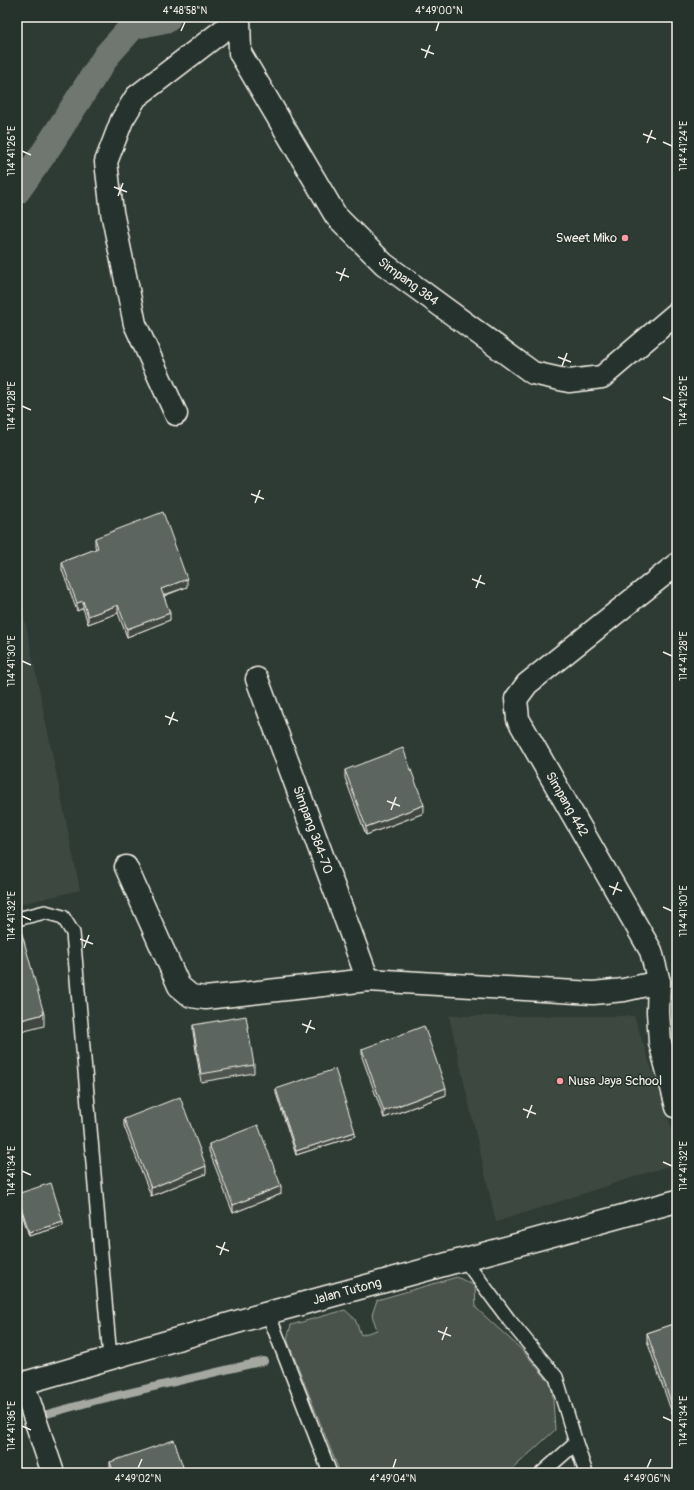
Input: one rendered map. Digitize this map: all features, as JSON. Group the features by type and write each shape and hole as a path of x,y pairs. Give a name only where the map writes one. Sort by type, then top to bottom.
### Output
{"street":[{"name":"Simpang 384","path":"239,18 240,53 336,216 384,264 533,373 569,381 602,377 677,313"},
{"path":"176,414 134,324 112,212 106,162 122,120 136,97 239,18"},
{"name":"Simpang 442","path":"677,564 527,684 516,699 518,719 651,951 659,982 658,1012 660,1042 677,1107"},
{"name":"Simpang 384-70","path":"257,679 368,980"},
{"path":"126,867 179,986 190,996 205,998 368,980 593,993 624,990 659,982"},
{"name":"Jalan Tutong","path":"20,1384 268,1313 677,1201"},
{"path":"20,1384 53,1473"}],"lane":[{"path":"17,919 45,912 63,917 73,933 110,1358"},
{"path":"464,1259 509,1320 556,1377 586,1473"},
{"path":"268,1313 330,1473"},
{"path":"542,1473 576,1443"}],"shaded area":[{"path":"17,581 80,890 17,905"},
{"name":"Nusa Jaya School","path":"449,1016 634,1016 677,1145 677,1163 496,1222"},
{"path":"457,1277 475,1286 476,1308 522,1350 552,1385 555,1430 508,1473 340,1473 287,1339 291,1325 345,1310 355,1319 361,1335 377,1330 372,1315 377,1300"}],"building":[{"path":"163,512 187,579 161,589 170,613 127,629 118,605 88,616 83,601 77,603 62,562 98,548 95,538"},
{"path":"403,748 424,805 366,827 345,770"},
{"path":"21,930 44,1014 17,1021 17,931"},
{"path":"246,1016 254,1065 201,1074 193,1025"},
{"path":"424,1026 446,1088 384,1111 362,1049"},
{"path":"335,1069 355,1132 296,1151 276,1089"},
{"path":"180,1097 206,1166 151,1188 124,1119"},
{"path":"258,1125 281,1186 233,1205 209,1144"},
{"path":"51,1183 63,1222 29,1232 17,1194"},
{"path":"677,1323 677,1403 672,1405 647,1333"},
{"path":"174,1440 185,1473 114,1473 110,1462"}],"waterway":[{"path":"17,191 46,150 107,55 133,26 167,19"},
{"path":"36,1417 98,1400 264,1361"}],"place":[{"name":"Sweet Miko","path":"625,238"},
{"name":"Nusa Jaya School","path":"560,1081"}]}
